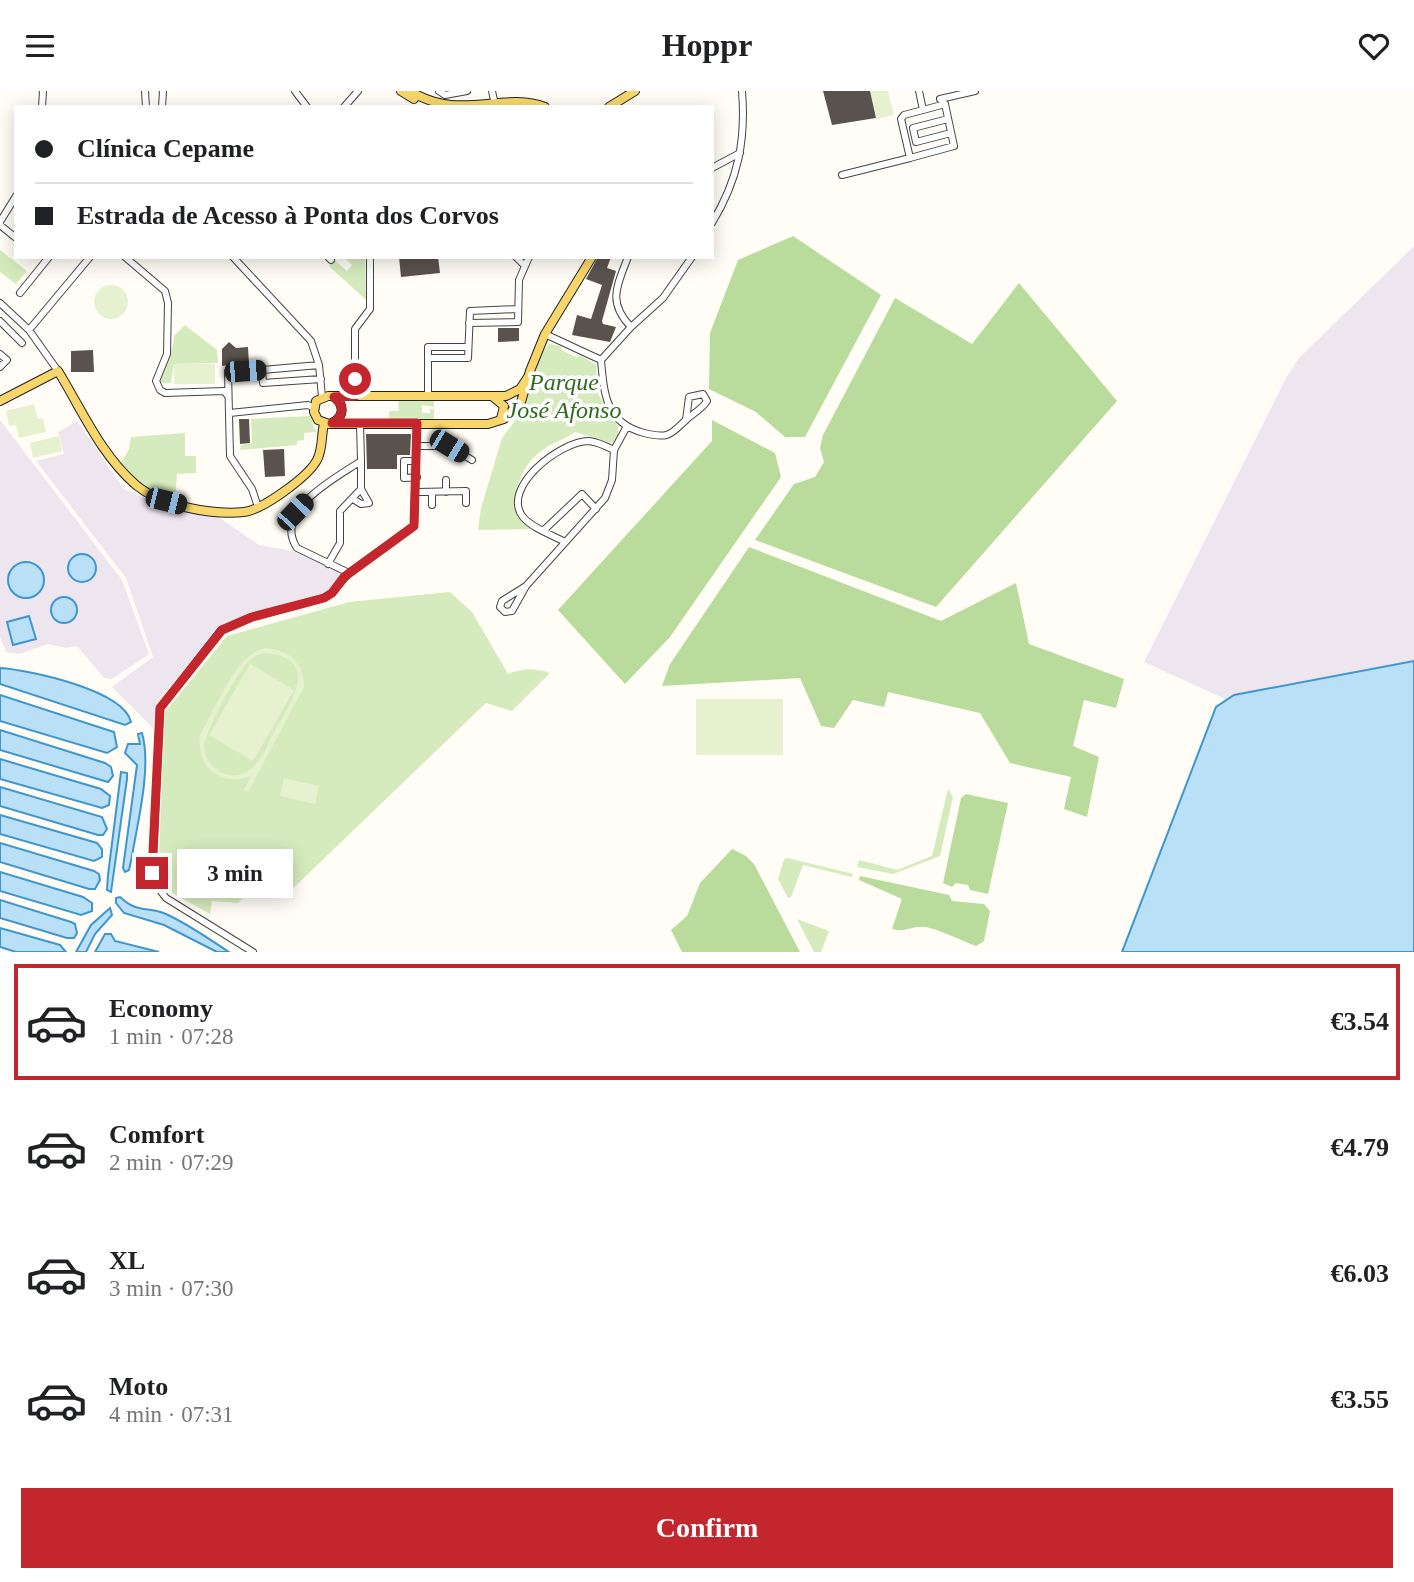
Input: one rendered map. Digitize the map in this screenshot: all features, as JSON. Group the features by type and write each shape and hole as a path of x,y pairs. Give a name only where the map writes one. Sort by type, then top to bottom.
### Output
{"main road":[{"path":"401,91 426,105"},
{"path":"410,91 440,105 538,105"},
{"path":"612,105 635,91"},
{"path":"528,377 520,389 512,394 493,397 322,397 314,408 316,418 328,424 496,422 517,409 545,334 591,259"},
{"path":"0,401 58,371 106,451 139,487 166,501 191,507 245,512 258,507 310,470 319,457 328,424"},
{"path":"328,424 339,419 342,411 340,403 334,397"},
{"path":"493,397 502,403 505,410 502,418 496,422"}],"street":[{"path":"346,105 358,91"},
{"path":"439,91 444,95 467,91"},
{"path":"492,91 495,105"},
{"path":"714,219 734,176 740,153 745,126 742,91"},
{"path":"919,91 923,110"},
{"path":"940,99 975,91"},
{"path":"842,175 911,158 954,146 945,104 904,115 901,119 911,158"},
{"path":"948,119 912,128 916,142 951,133"},
{"path":"714,167 740,153"},
{"path":"14,200 0,224 14,236"},
{"path":"20,293 45,259"},
{"path":"29,330 88,259"},
{"path":"127,259 165,291 168,303 167,354 156,380 160,390 176,393 219,390 228,396"},
{"path":"235,259 307,334 314,346 319,365 322,397"},
{"path":"355,396 355,329 370,309 370,259"},
{"path":"518,259 524,265"},
{"path":"469,323 518,322 519,280 528,259"},
{"path":"627,259 614,299 621,316 631,327"},
{"path":"601,360 631,327 663,298 691,259"},
{"path":"0,303 29,330 58,371"},
{"path":"429,359 468,358 470,311 518,309"},
{"path":"0,321 23,343"},
{"path":"545,334 601,360"},
{"path":"428,397 428,347 468,347"},
{"path":"0,355 7,360 0,366"},
{"path":"601,360 609,407 626,429 667,436 673,434 686,420"},
{"path":"258,507 252,489 230,456 228,372 319,365"},
{"path":"262,370 263,383 321,379"},
{"path":"230,413 308,405 314,408"},
{"path":"353,499 361,504 369,503 361,489 360,423"},
{"path":"253,952 166,898 152,880 160,708 222,630 252,617 324,598 332,593 349,573 414,526 417,423"},
{"path":"526,586 502,601 500,607 505,612 512,611 526,586 605,498 612,480 614,450 626,429"},
{"path":"565,543 523,517 519,508 519,497 534,469 545,458 575,443 589,441 614,450"},
{"path":"416,446 449,446 472,460"},
{"path":"349,573 297,548 293,541 295,512 304,501 361,461"},
{"path":"416,461 404,461 404,478 416,477"},
{"path":"446,480 446,492"},
{"path":"328,563 340,543 340,511 361,489"},
{"path":"417,492 466,491 466,503"},
{"path":"432,492 432,505"},
{"path":"544,530 582,494 596,509"}],"shaded area":[{"path":"1414,246 1414,661 1234,695 1225,699 1144,662 1286,378 1299,358"},
{"path":"0,420 122,580 149,654 112,679 104,678 77,646 66,648 48,644 19,654 6,652 0,637"},
{"path":"77,421 124,489 177,512 217,516 259,545 292,551 344,573 337,586 325,595 223,623 157,702 153,728 112,687 153,657 126,578 36,461 64,454 58,432"}],"green space":[{"path":"870,91 888,91 894,115 877,119"},
{"path":"793,236 881,295 805,437 785,437 756,412 709,389 710,333 738,260"},
{"path":"0,250 27,271 16,284 0,272"},
{"path":"346,259 365,259 366,300 329,266 334,260 347,271 352,265"},
{"path":"1019,283 1117,401 936,607 755,540 794,484 815,477 824,462 820,448 823,435 895,298 972,344"},
{"path":"111,285 123,290 128,302 123,314 111,319 99,314 94,302 99,290"},
{"path":"185,325 217,350 218,363 174,364 171,383 159,383 174,336"},
{"name":"Parque José Afonso","path":"549,344 561,346 561,350 578,358 580,355 596,365 598,394 618,426 618,439 611,443 575,432 545,448 526,468 517,489 518,511 531,529 478,530 481,508 502,438 524,409 541,354"},
{"path":"174,364 215,364 215,384 174,384"},
{"path":"398,399 434,399 434,407 422,405 422,413 430,413 430,409 434,409 434,421 389,420 389,411 399,411"},
{"path":"34,404 38,419 43,418 46,432 19,438 16,425 9,426 6,411"},
{"path":"310,416 316,432 304,433 304,440 297,441 297,445 240,450 241,445 252,443 251,419"},
{"path":"712,420 775,453 781,477 670,637 625,684 558,610 712,441"},
{"path":"185,433 185,456 196,456 196,473 177,474 175,498 151,492 119,467 129,449 131,437"},
{"path":"59,436 62,451 33,458 30,443"},
{"path":"749,547 941,621 1016,583 1029,644 1124,679 1116,708 1084,700 1073,746 1099,757 1087,817 1064,809 1071,777 1010,763 980,713 888,692 884,707 853,700 834,728 821,726 800,678 662,686 670,664"},
{"path":"450,592 472,612 508,674 529,669 550,673 512,711 486,703 285,896 249,893 238,903 212,901 210,914 162,887 158,876 165,712 227,636 349,602"},
{"path":"265,648 274,649 294,659 301,671 304,687 248,792 244,790 251,776 240,779 221,777 206,765 200,747 200,735 227,684 254,652","holes":["265,653 293,663 297,672 298,682 289,706 255,765 238,775 222,773 209,762 204,749 209,730 222,703 250,660"]},
{"path":"250,664 294,690 253,761 209,735"},
{"path":"696,699 783,699 783,755 696,755"},
{"path":"284,778 319,786 315,804 280,796"},
{"path":"948,789 953,797 940,856 893,874 857,867 859,860 897,870 932,856"},
{"path":"966,794 1008,803 988,894 970,890 968,885 956,883 952,887 943,883 961,798"},
{"path":"732,849 746,856 754,864 800,952 682,952 671,930 687,916 700,883"},
{"path":"784,859 853,874 852,877 803,865 791,897 788,898 778,879"},
{"path":"860,876 949,895 952,901 984,904 990,911 984,941 976,946 926,927 892,929 902,899 859,880"},
{"path":"797,919 829,931 821,952 814,952"}],"water":[{"path":"82,554 92,558 96,568 92,578 82,582 72,578 68,568 72,558"},
{"path":"26,562 39,567 44,580 39,593 26,598 13,593 8,580 13,567"},
{"path":"64,597 73,601 77,610 73,619 64,623 55,619 51,610 55,601"},
{"path":"29,616 36,639 13,645 7,622"},
{"path":"1414,661 1414,952 1122,952 1216,707 1234,695"},
{"path":"0,668 32,673 94,691 112,700 125,711 131,722 125,725 0,684"},
{"path":"0,695 114,732 117,747 107,753 0,721"},
{"path":"0,730 105,763 111,767 113,776 108,782 0,750"},
{"path":"142,733 145,763 142,797 129,870 125,872 123,868 137,765 125,753 128,744 140,744 138,734"},
{"path":"0,759 101,789 110,796 109,805 102,808 0,779"},
{"path":"121,772 127,773 127,779 111,892 107,890 108,875"},
{"path":"0,787 102,817 107,829 103,835 98,835 0,806"},
{"path":"0,815 97,843 102,849 102,857 94,861 0,834"},
{"path":"0,843 94,871 99,874 100,880 95,889 89,889 0,862"},
{"path":"0,872 83,897 92,903 92,911 81,915 0,891"},
{"path":"120,897 132,906 174,918 229,952 217,952 164,925 124,913 116,903 116,898"},
{"path":"0,900 71,922 75,924 77,933 74,938 67,938 0,918"},
{"path":"110,908 112,915 95,934 86,952 76,952 91,925"},
{"path":"0,928 60,945 66,952 16,952 0,947"},
{"path":"105,934 111,934 115,941 159,952 95,952"}],"building":[{"path":"823,91 870,91 876,118 832,125"},
{"path":"399,259 438,259 440,273 401,277"},
{"path":"597,259 610,259 607,268 616,271 602,321 603,324 616,327 610,342 572,335 577,315 591,319 602,285 586,279"},
{"path":"498,328 519,328 519,341 498,342"},
{"path":"229,342 236,348 248,347 249,365 239,363 222,366 222,349"},
{"path":"93,350 94,372 71,372 71,351"},
{"path":"239,419 249,419 250,443 240,444"},
{"path":"366,434 411,434 410,455 397,455 397,469 367,469"},
{"path":"284,449 285,476 265,477 263,450"}],"route":[{"path":"152,873 160,708 222,630 252,617 324,598 332,593 344,577 414,526 417,423 332,423 339,419 342,411 340,403 334,397 355,396 355,379"}]}
